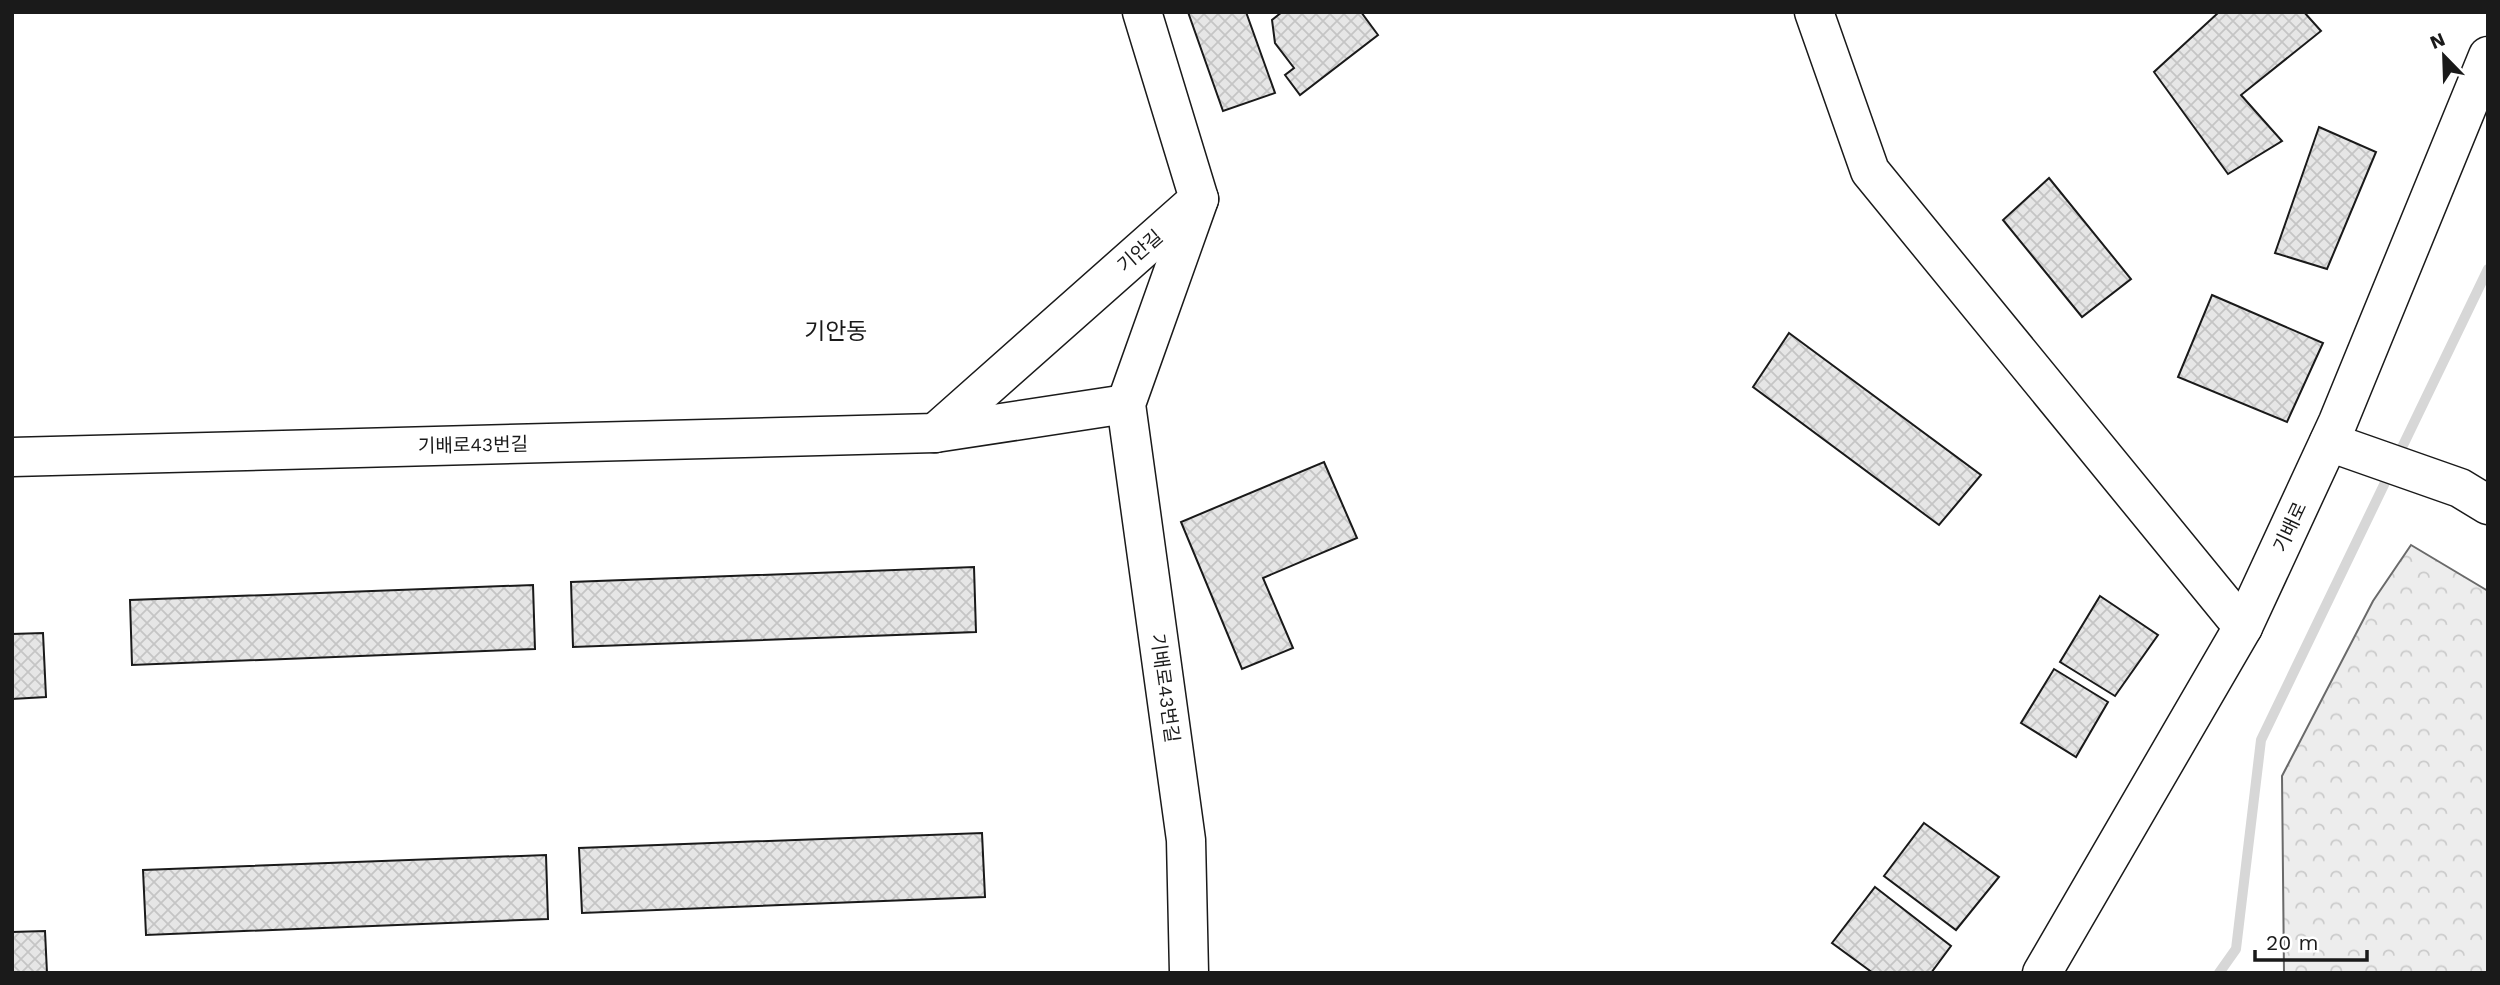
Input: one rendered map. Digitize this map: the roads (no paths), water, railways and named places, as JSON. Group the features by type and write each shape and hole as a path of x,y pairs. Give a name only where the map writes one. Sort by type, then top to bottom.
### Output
{"street":[{"path":"1126,404 1199,199 1142,12"},
{"path":"1814,12 1870,171 2244,627"},
{"name":"기배로","path":"2042,973 2244,627 2329,442 2488,56"},
{"name":"기안길","path":"935,433 1199,199"},
{"name":"기배로43번길","path":"12,457 935,433 1126,404 1186,841 1189,973"},
{"path":"2329,442 2460,488 2488,505"}],"waterway":[{"path":"2219,973 2236,949 2261,740 2488,269"}],"district":[{"name":"기안동","path":"836,331"}]}
